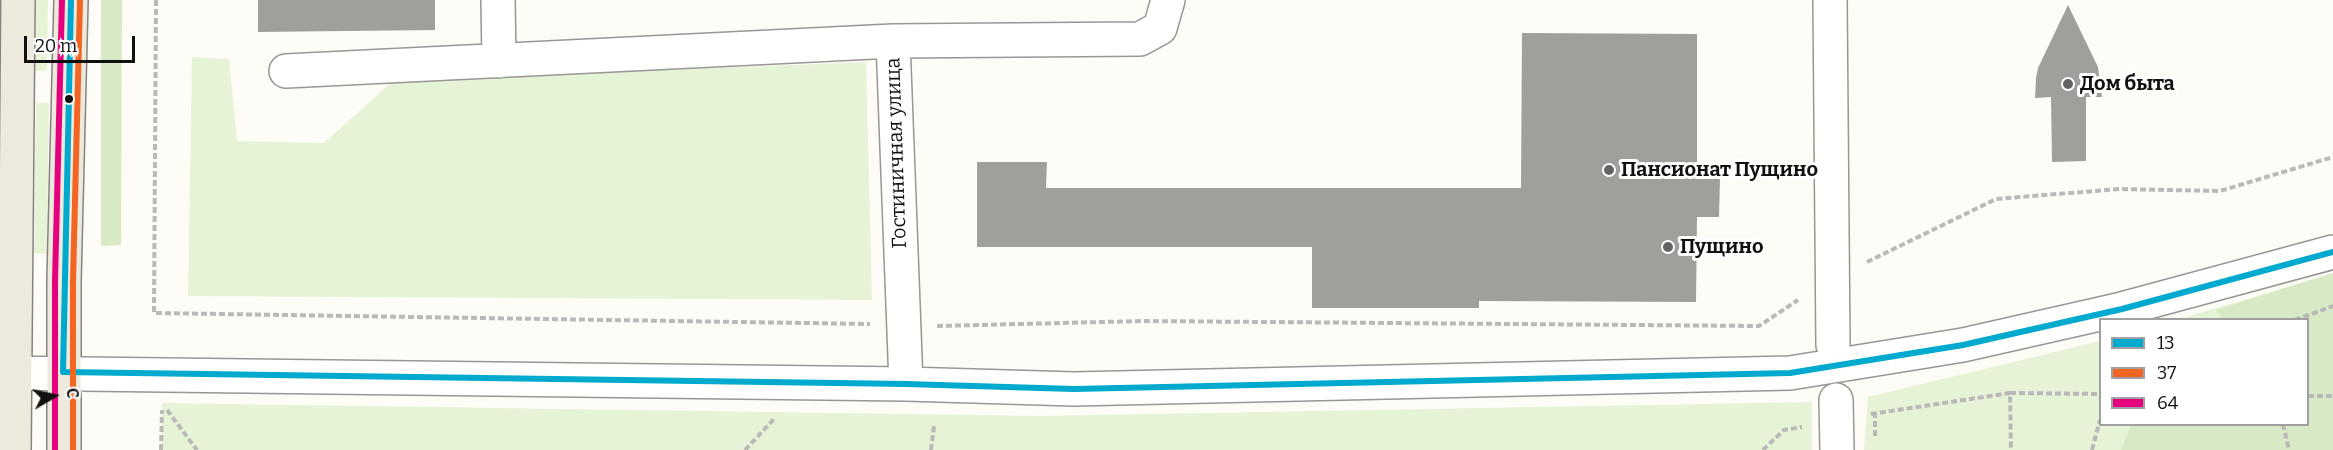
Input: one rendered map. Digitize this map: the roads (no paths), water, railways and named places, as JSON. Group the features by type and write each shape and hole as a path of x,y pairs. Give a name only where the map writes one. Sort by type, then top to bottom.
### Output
{"main road":[{"path":"14,450 8,373 18,0"},
{"path":"64,450 63,372 71,0"}],"street":[{"path":"498,0 500,61"},
{"name":"Гостиничная улица","path":"906,384 893,41 1140,39 1160,28 1168,7 1168,0"},
{"path":"1830,0 1833,345"},
{"path":"286,71 893,41"},
{"path":"8,373 906,384 1074,389 1790,373 1963,345 2099,315 2333,252"},
{"path":"1836,400 1837,450"}],"place":[{"name":"Дом быта","path":"2068,84"},
{"name":"Пансионат Пущино","path":"1609,170"},
{"name":"Пущино","path":"1668,247"}]}
